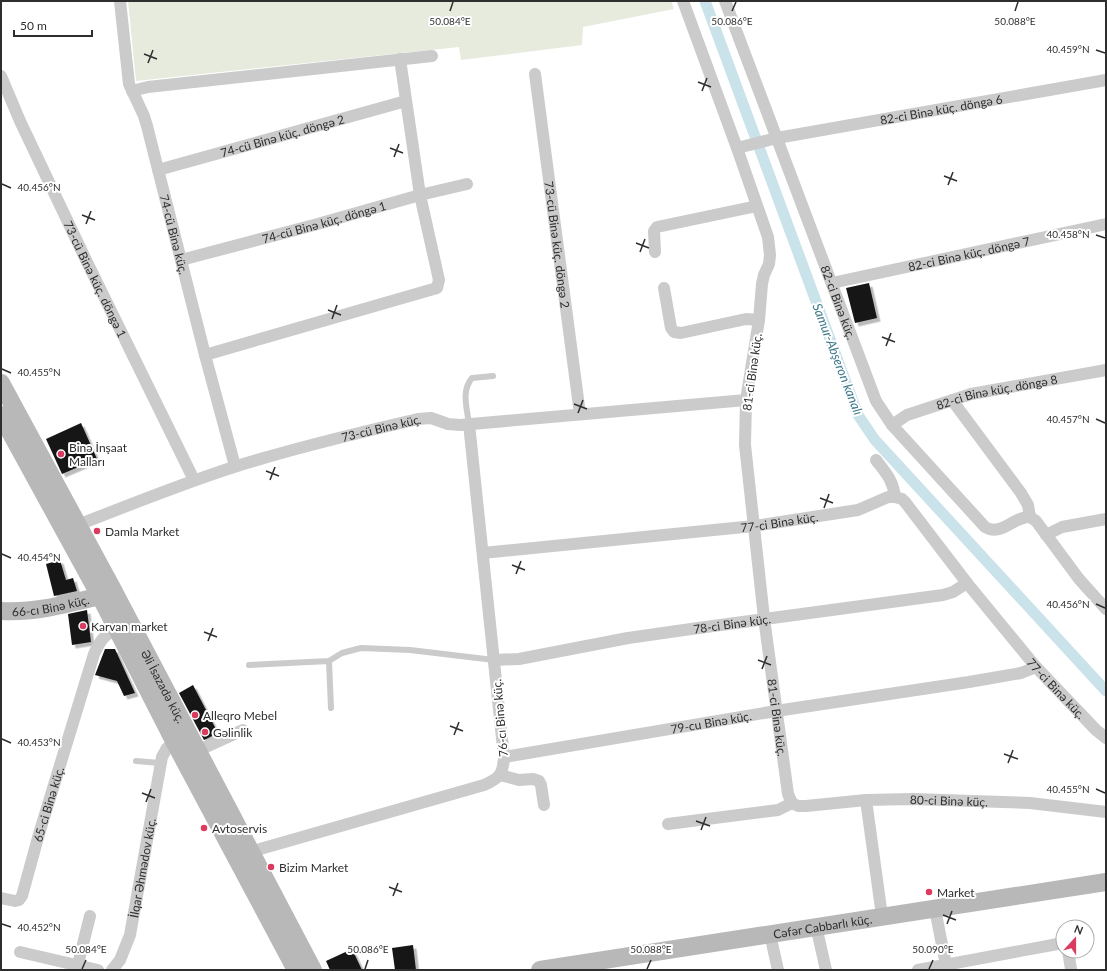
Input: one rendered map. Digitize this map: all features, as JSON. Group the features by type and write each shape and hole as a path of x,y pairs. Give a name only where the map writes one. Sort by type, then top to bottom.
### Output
{"main road":[{"name":"Əli İsazadə küç.","path":"1,383 78,525 158,694 176,743 296,970"},
{"name":"Əli İsazadə küç.","path":"1,415 5,432 117,628 158,694 197,751 313,970"},
{"name":"66-cı Binə küç.","path":"1,611 33,610 62,606 100,596"},
{"name":"Cəfər Cabbarlı küç.","path":"540,970 588,967 816,926 1106,882"}],"street":[{"name":"74-cü Binə küç.","path":"120,1 128,76 132,91 144,116 235,466"},
{"name":"81-ci Binə küç.","path":"683,1 737,148 770,247 769,264 762,284 759,320 746,400 745,445 776,711 788,794 792,803"},
{"name":"82-ci Binə küç.","path":"725,1 876,401 892,424 985,528 989,530 997,530 1024,517 1030,517"},
{"path":"132,91 148,87 432,56"},
{"path":"205,355 437,288 439,280 420,195 400,59"},
{"name":"73-cü Binə küç. döngə 2","path":"535,74 580,414"},
{"name":"73-cü Binə küç. döngə 1","path":"1,76 20,121 69,225 194,480"},
{"name":"82-ci Binə küç. döngə 6","path":"737,148 777,138 1106,80"},
{"name":"74-cü Binə küç. döngə 2","path":"158,170 406,101"},
{"name":"74-cü Binə küç. döngə 1","path":"181,260 420,195 467,184"},
{"path":"655,252 654,231 657,227 757,206"},
{"name":"82-ci Binə küç. döngə 7","path":"832,283 1106,224"},
{"path":"664,288 671,328 674,332 680,333 746,319 759,320"},
{"name":"82-ci Binə küç. döngə 8","path":"892,424 907,415 971,394 1106,370"},
{"name":"73-cü Binə küç.","path":"78,525 194,480 235,466 418,419 431,418 452,425 746,400"},
{"path":"952,400 1022,494 1028,505 1030,517 1036,521 1079,579 1106,609"},
{"name":"76-cı Binə küç.","path":"250,852 484,785 496,780 504,768 469,424"},
{"path":"876,460 891,480 894,486 895,497"},
{"name":"77-ci Binə küç.","path":"483,553 754,526 858,510 888,497 902,499 967,583 1036,667 1080,714 1106,738"},
{"path":"1046,535 1062,527 1106,519"},
{"name":"78-ci Binə küç.","path":"494,660 519,659 628,638 764,618 943,595 953,592 967,583"},
{"name":"65-ci Binə küç.","path":"1,898 14,901 19,900 22,896 39,834 94,654 100,641 107,633 117,628"},
{"name":"79-cu Binə küç.","path":"504,757 776,711 969,682 1021,673 1036,667"},
{"path":"197,751 243,730"},
{"name":"İlqar Əhmədov küç.","path":"112,970 120,960 130,935 160,763 167,748 176,743"},
{"path":"500,775 519,780 533,779 539,781 544,805"},
{"name":"80-ci Binə küç.","path":"792,803 798,806 806,806 866,800 913,799 1030,803 1106,812"},
{"path":"866,800 882,916"},
{"path":"668,824 778,810 792,803"},
{"path":"935,909 946,965"},
{"path":"78,964 90,916"},
{"path":"816,926 826,970"},
{"path":"770,934 778,970"},
{"path":"918,970 946,965 961,966 1055,945"},
{"path":"20,952 78,964 98,970"},
{"path":"1069,959 1071,969"}],"lane":[{"path":"469,424 465,393 467,384 472,378 493,376"},
{"path":"249,665 329,660 342,653 362,648 410,650 494,660"},
{"path":"329,660 331,708"},
{"path":"136,761 160,763"}],"shaded area":[{"path":"128,1 671,1 674,9 583,27 582,45 461,60 459,47 136,81"}],"water":[{"path":"1083,661 1106,685 1106,695 1078,665"}],"building":[{"path":"869,283 877,318 855,323 846,288"},
{"path":"81,423 97,459 62,474 46,439"},
{"path":"60,560 66,580 73,578 77,591 54,596 46,564"},
{"path":"87,610 91,642 72,645 68,614"},
{"path":"105,649 115,649 135,693 124,696 117,681 95,675"},
{"path":"193,685 218,733 204,740 179,693"},
{"path":"413,945 416,970 395,970 392,948"},
{"path":"352,949 362,970 330,970 326,961"}],"waterway":[{"name":"Samur-Abşeron kanalı","path":"705,1 858,415 875,440 1106,691"}],"place":[{"name":"Binə İnşaat Malları","path":"61,454"},
{"name":"Damla Market","path":"97,531"},
{"name":"Karvan market","path":"83,626"},
{"name":"Alleqro Mebel","path":"195,715"},
{"name":"Gəlinlik","path":"205,732"},
{"name":"Avtoservis","path":"204,828"},
{"name":"Bizim Market","path":"271,867"},
{"name":"Market","path":"929,892"}]}
